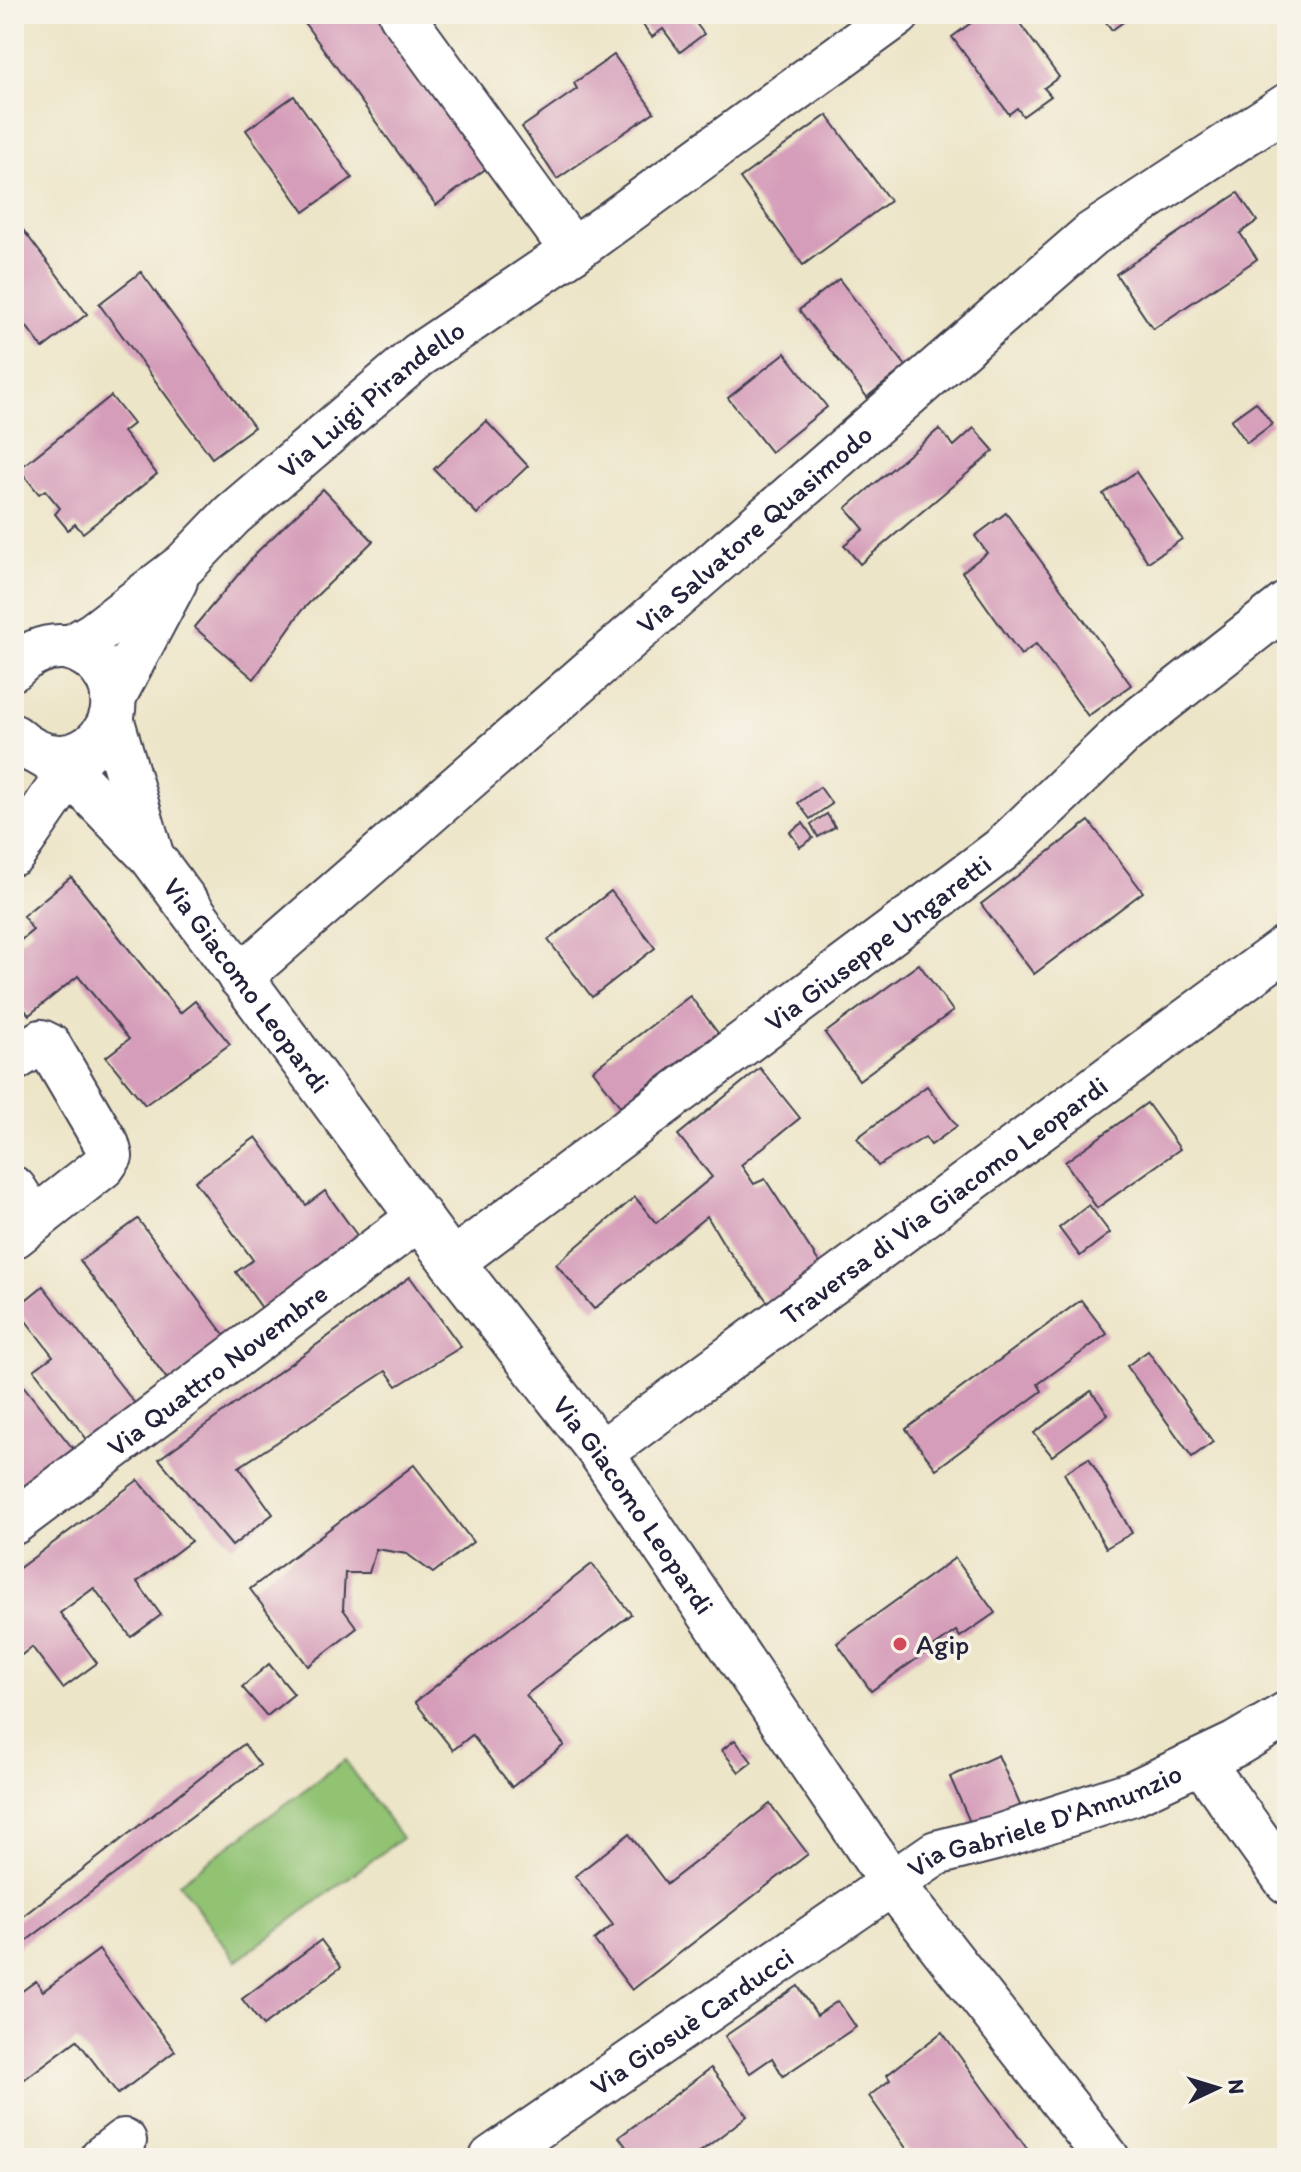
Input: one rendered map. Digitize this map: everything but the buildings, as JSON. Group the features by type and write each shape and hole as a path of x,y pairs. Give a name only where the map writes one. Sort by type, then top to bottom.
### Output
{"street":[{"path":"401,14 573,251"},
{"name":"Via Luigi Pirandello","path":"70,648 94,634 184,565 232,515 419,355 573,251 898,14"},
{"name":"Via Salvatore Quasimodo","path":"240,977 1092,234 1287,106"},
{"name":"Via Luigi Pirandello","path":"26,836 38,749 105,731 130,662 184,565"},
{"name":"Via Giuseppe Ungaretti","path":"452,1262 1001,850 1125,731 1287,604"},
{"path":"14,667 26,656 40,650 70,648"},
{"name":"Via Giacomo Leopardi","path":"70,648 100,666 109,681 112,708 152,857"},
{"name":"Via Giacomo Leopardi","path":"38,749 152,857 452,1262 601,1453 891,1882 1107,2158"},
{"name":"Traversa di Via Giacomo Leopardi","path":"601,1453 1287,947"},
{"path":"14,1059 41,1042 49,1046 110,1156 103,1166 21,1215"},
{"name":"Via Quattro Novembre","path":"14,1522 420,1217"},
{"name":"Via Gabriele D'Annunzio","path":"891,1882 936,1853 995,1838 1133,1793 1236,1744 1287,1714"},
{"name":"Via Gabriele D'Annunzio","path":"1201,1761 1287,1881"},
{"name":"Via Giosuè Carducci","path":"492,2158 891,1882"}],"green space":[{"path":"345,1760 402,1838 236,1961 179,1883"}],"place":[{"name":"Agip","path":"900,1644"}]}
